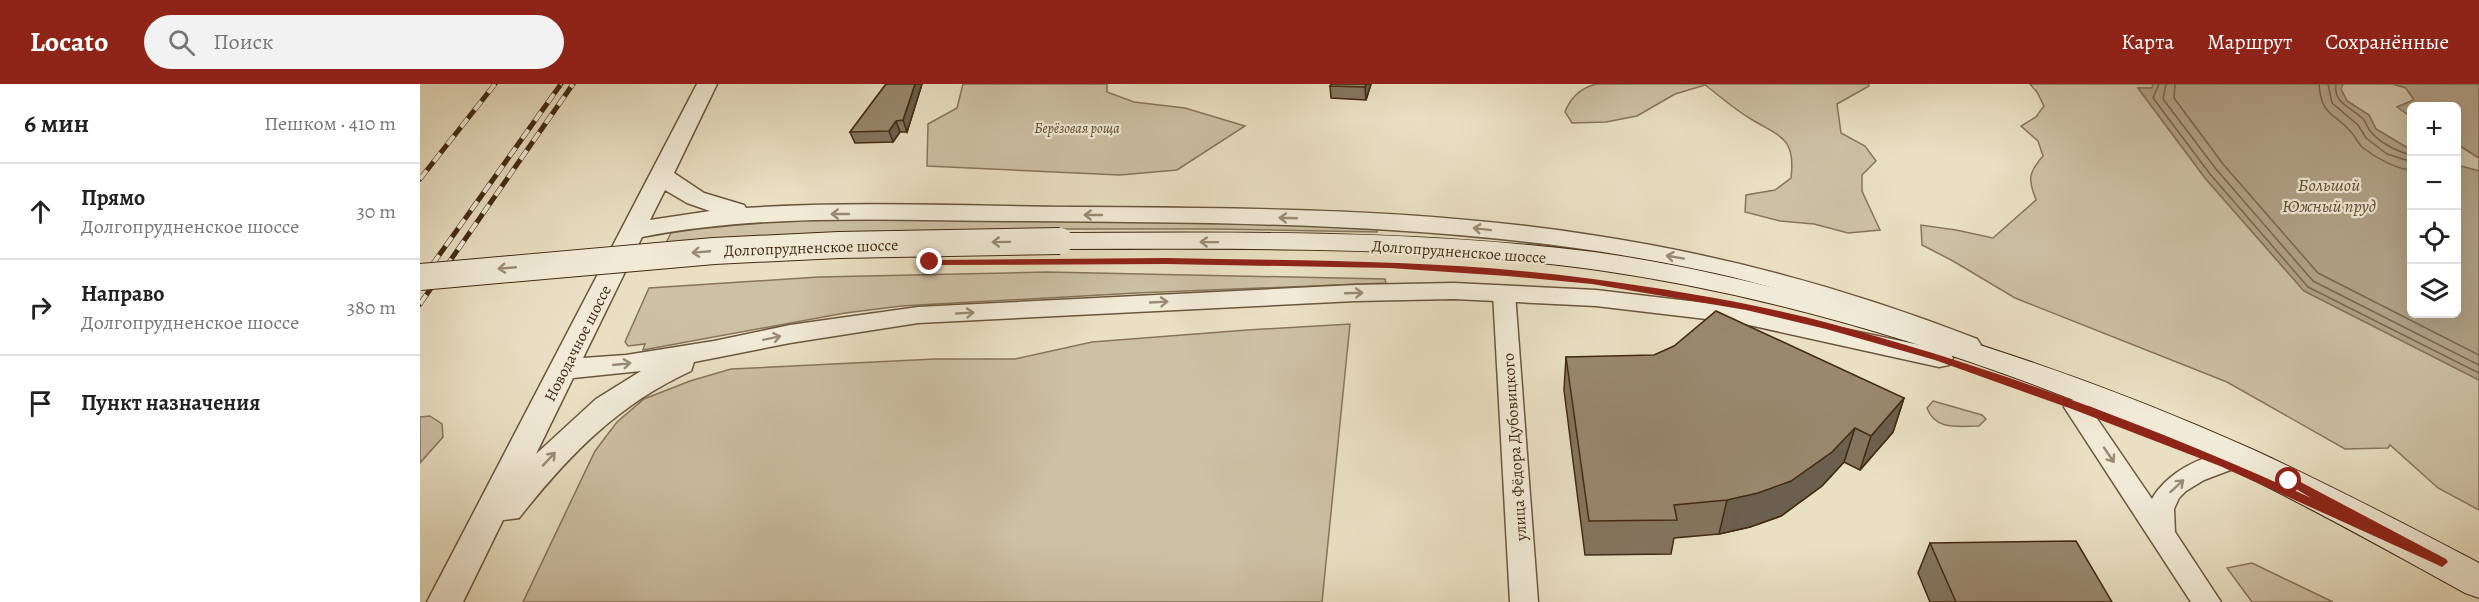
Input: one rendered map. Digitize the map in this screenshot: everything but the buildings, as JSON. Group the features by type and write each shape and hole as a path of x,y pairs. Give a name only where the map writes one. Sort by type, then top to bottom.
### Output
{"main road":[{"name":"Долгопрудненское шоссе","path":"420,277 714,251 839,245 1056,251 1379,265 1581,280 1746,307 1828,326 1939,358 2224,463 2442,562"},
{"name":"Долгопрудненское шоссе","path":"420,296 700,272 850,265 1056,251 1395,246 1596,261 1743,289 1835,311 2050,379 2169,427 2289,481 2479,582"}],"street":[{"name":"Новодачное шоссе","path":"445,602 472,553 706,84"},
{"path":"662,175 670,182 710,204 743,211 784,214 1251,217 1418,223 1552,237 1688,260 1836,298 1930,329 2050,379"},
{"path":"633,231 687,220 784,214"},
{"path":"564,369 626,364 714,350 790,334 918,315 1355,293 1504,293 1607,299 1740,315 1939,358"},
{"name":"улица Фёдора Дубовицкого","path":"1504,293 1524,602"},
{"path":"472,553 536,473 586,422 624,393 663,370 714,350"},
{"path":"2076,407 2207,602"},
{"path":"2161,534 2161,508 2169,493 2185,478 2224,463"}],"green space":[{"name":"Берёзовая роща","path":"963,84 1107,84 1107,92 1134,102 1185,108 1245,126 1177,170 1120,175 927,166 928,124 957,108"},
{"path":"1596,84 1869,84 1837,104 1841,133 1865,146 1876,161 1862,175 1862,191 1880,230 1848,233 1814,224 1780,221 1745,212 1746,195 1775,190 1791,178 1791,154 1784,140 1778,135 1739,111 1705,85 1675,94 1637,116 1606,122 1572,123 1565,112 1570,101 1581,90"},
{"path":"2030,84 2153,84 2153,88 2138,88 2205,178 2304,291 2479,380 2479,510 2438,488 2390,445 2388,448 2345,449 2227,382 2015,298 1922,245 1921,225 1993,238 2036,200 2031,176 2034,167 2043,156 2038,141 2021,126 2036,117 2044,106"},
{"path":"2343,84 2393,84 2406,88 2414,100 2398,107 2407,114 2407,148 2376,129 2369,115 2347,101 2340,89"},
{"path":"2461,147 2479,158 2479,171 2461,166"},
{"path":"795,218 1233,222 1378,228 1377,232 1064,229 666,243 671,233 681,229"},
{"path":"1047,272 1385,279 1386,283 1137,293 901,306 845,313 643,350 645,344 628,346 625,342 649,288 819,277"},
{"path":"1350,324 1322,602 523,602 595,451 617,422 644,399 690,381 731,369 935,359 1015,359 1092,342"},
{"path":"1933,401 1982,415 1986,419 1979,426 1942,424 1936,421 1927,408"},
{"path":"430,416 442,424 443,437 420,463 420,417"},
{"path":"2252,563 2333,602 2252,602 2227,568"}],"water":[{"name":"Большой Южный пруд","path":"2153,84 2343,84 2341,89 2347,101 2369,115 2376,129 2407,148 2407,318 2461,318 2461,166 2479,171 2479,380 2304,291 2205,178 2138,88 2152,88"},
{"path":"2393,84 2479,84 2479,158 2461,147 2461,102 2409,102 2414,100 2406,88"},
{"path":"2407,103 2407,114 2397,107"}],"railway":[{"path":"420,179 495,84"},
{"path":"420,282 561,84"},
{"path":"420,304 573,84"}],"route":[{"path":"930,262 1052,260 1287,262 1390,266 1507,273 1592,282 1746,307 1828,326 1939,358 2076,407 2224,463 2442,562 2289,481"}]}
